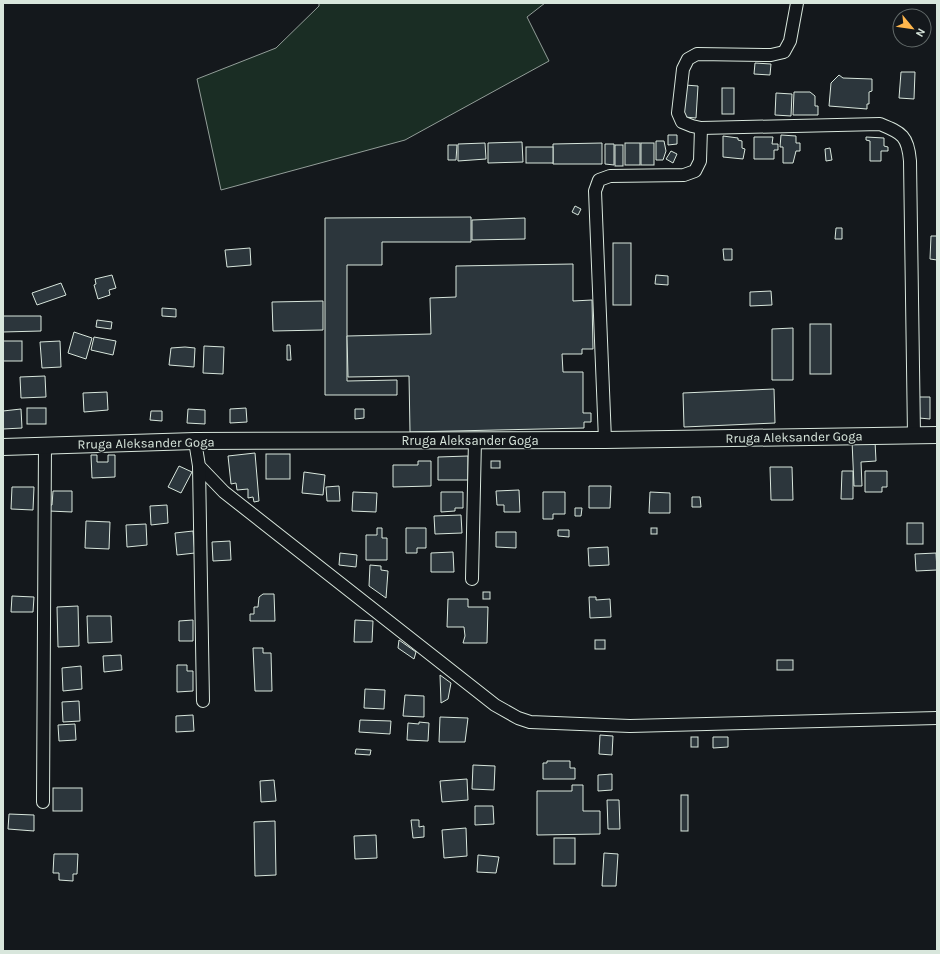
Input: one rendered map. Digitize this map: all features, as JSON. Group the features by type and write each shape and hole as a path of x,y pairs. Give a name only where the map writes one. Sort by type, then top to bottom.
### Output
{"main road":[{"name":"Rruga Aleksander Goga","path":"3,447 195,441 605,440 937,435"}],"street":[{"path":"797,3 790,41 784,52 771,55 697,54 688,59 683,69 678,113 682,122 701,128 880,124 899,132 908,146 910,161 914,435"},
{"path":"605,440 595,192 599,180 610,176 684,176 695,171 700,161 701,128"},
{"path":"472,579 476,440"},
{"path":"195,441 199,466 203,702"},
{"path":"43,802 45,445"},
{"path":"199,466 224,492 495,705 518,718 530,722 630,726 937,718"}],"green space":[{"path":"319,3 545,3 527,17 549,61 405,140 221,190 197,79 276,48 319,6"}],"building":[{"path":"755,63 771,64 770,75 754,74"},
{"path":"901,72 915,72 914,99 899,98"},
{"path":"839,75 843,78 872,79 872,91 869,92 869,104 867,104 867,109 829,106 831,83"},
{"path":"685,85 698,86 696,118 684,117"},
{"path":"722,88 734,88 734,114 722,114"},
{"path":"794,92 810,92 815,96 815,106 818,106 818,115 793,115"},
{"path":"776,93 792,94 791,116 775,115"},
{"path":"668,135 677,135 677,144 668,145"},
{"path":"781,135 796,136 796,143 800,143 800,151 796,151 793,163 783,163 783,147 780,147"},
{"path":"723,136 738,138 738,140 742,141 742,148 745,149 743,159 723,157"},
{"path":"754,137 773,137 772,144 778,144 778,150 774,150 774,159 754,159"},
{"path":"866,137 884,138 884,146 888,147 888,151 881,151 881,161 870,161 870,141 866,140"},
{"path":"656,141 664,141 666,151 663,160 656,160"},
{"path":"522,142 523,162 488,163 488,143"},
{"path":"485,143 486,159 458,161 458,144"},
{"path":"602,143 602,164 553,164 553,144"},
{"path":"625,143 640,143 640,165 625,165"},
{"path":"641,143 654,143 654,165 641,165"},
{"path":"605,144 614,144 614,165 605,164"},
{"path":"448,145 457,145 456,160 448,160"},
{"path":"615,145 623,145 623,166 615,166"},
{"path":"526,147 553,147 553,163 526,163"},
{"path":"830,148 832,160 826,161 825,149"},
{"path":"671,151 677,154 673,163 666,159"},
{"path":"575,206 581,209 578,215 572,212"},
{"path":"471,217 471,242 382,242 382,265 347,265 347,381 397,380 397,395 325,395 325,218"},
{"path":"525,218 525,239 472,240 472,220"},
{"path":"836,228 842,228 842,239 835,239"},
{"path":"931,236 937,236 937,260 930,259"},
{"path":"613,243 631,243 631,305 613,305"},
{"path":"250,248 251,265 227,267 225,250"},
{"path":"723,249 732,249 732,260 724,260"},
{"path":"573,264 573,301 592,300 593,349 582,349 582,354 562,354 563,372 583,372 583,413 591,413 591,422 584,422 584,428 410,432 409,376 348,377 347,336 431,334 430,298 456,297 456,266"},
{"path":"112,275 116,288 109,290 110,295 98,299 94,285 96,284 95,279"},
{"path":"656,275 668,276 668,285 655,284"},
{"path":"61,283 66,295 37,305 32,293"},
{"path":"771,291 772,305 750,306 750,292"},
{"path":"323,301 323,330 273,331 272,302"},
{"path":"162,308 176,309 176,317 162,316"},
{"path":"3,316 41,316 41,331 3,332"},
{"path":"97,320 112,322 111,329 96,327"},
{"path":"810,324 831,324 831,374 810,374"},
{"path":"793,328 793,380 772,380 772,329"},
{"path":"74,332 92,338 86,359 68,353"},
{"path":"94,337 116,341 113,355 91,350"},
{"path":"3,341 22,341 22,361 3,361"},
{"path":"60,341 61,367 42,368 40,342"},
{"path":"287,345 290,345 291,360 287,360"},
{"path":"204,346 224,347 223,374 203,373"},
{"path":"171,348 195,348 194,367 169,365"},
{"path":"45,376 46,397 21,398 20,377"},
{"path":"774,389 775,423 684,427 683,393"},
{"path":"107,392 108,410 84,412 83,393"},
{"path":"919,397 930,397 930,419 919,418"},
{"path":"27,408 46,408 46,424 27,424"},
{"path":"246,408 247,422 230,423 230,409"},
{"path":"21,409 22,428 3,429 3,411"},
{"path":"188,409 205,410 205,424 187,423"},
{"path":"355,409 364,409 364,418 355,419"},
{"path":"151,411 162,411 162,421 150,420"},
{"path":"852,441 875,441 876,461 861,462 862,486 854,486"},
{"path":"255,453 259,501 254,502 253,497 248,498 248,489 237,490 236,483 231,484 228,456"},
{"path":"266,454 290,454 290,479 266,479"},
{"path":"91,455 97,455 97,462 108,462 108,455 115,455 115,477 92,478"},
{"path":"468,456 468,480 438,480 438,457"},
{"path":"418,461 431,461 431,486 393,487 393,465 418,465"},
{"path":"491,461 500,461 500,468 491,468"},
{"path":"179,466 192,472 181,493 168,487"},
{"path":"770,467 792,467 793,500 771,500"},
{"path":"842,471 853,471 853,499 841,499"},
{"path":"865,471 887,471 887,487 882,487 882,492 865,492"},
{"path":"304,472 325,475 323,495 302,493"},
{"path":"339,486 340,501 327,501 326,487"},
{"path":"589,486 611,486 610,508 589,508"},
{"path":"12,487 34,487 33,510 11,509"},
{"path":"519,490 520,512 504,512 504,505 497,505 496,491"},
{"path":"53,491 72,491 72,512 49,511 49,505 52,505"},
{"path":"353,492 377,493 376,512 352,511"},
{"path":"441,492 463,492 463,508 455,508 455,511 441,512"},
{"path":"543,492 565,492 565,514 553,514 553,519 543,519"},
{"path":"650,492 670,493 670,513 649,513"},
{"path":"692,497 700,497 701,507 692,507"},
{"path":"167,505 168,523 151,525 150,506"},
{"path":"575,508 582,508 581,516 575,516"},
{"path":"461,515 462,533 435,534 434,516"},
{"path":"86,521 110,522 109,549 85,548"},
{"path":"907,523 923,523 923,544 907,544"},
{"path":"146,524 147,545 127,547 126,525"},
{"path":"377,528 382,528 382,538 387,538 387,560 366,560 366,535 377,535"},
{"path":"406,528 426,528 426,548 417,548 417,553 406,553"},
{"path":"651,528 657,528 657,534 651,534"},
{"path":"558,530 569,530 569,537 558,536"},
{"path":"193,531 195,553 177,555 175,533"},
{"path":"496,532 516,532 516,548 496,547"},
{"path":"230,541 231,560 213,561 212,542"},
{"path":"608,547 609,565 589,566 588,548"},
{"path":"453,552 454,572 431,572 431,553"},
{"path":"340,553 357,555 356,567 339,565"},
{"path":"936,553 937,570 916,571 915,554"},
{"path":"370,565 381,566 381,570 388,571 386,598 369,586"},
{"path":"483,592 490,592 490,599 483,599"},
{"path":"263,594 274,594 275,621 250,621 250,614 254,614 254,607 258,607 259,597"},
{"path":"12,596 34,597 33,612 11,612"},
{"path":"589,597 596,597 596,600 610,599 611,617 590,618"},
{"path":"448,599 468,599 468,607 488,607 487,643 463,643 465,636 464,627 447,627"},
{"path":"78,606 79,646 58,647 57,607"},
{"path":"87,616 111,616 112,642 88,643"},
{"path":"193,620 193,641 179,641 179,621"},
{"path":"355,620 373,621 372,642 354,642"},
{"path":"399,640 416,652 414,659 398,648"},
{"path":"595,640 605,640 605,649 595,649"},
{"path":"253,648 263,648 263,653 271,653 272,691 255,691"},
{"path":"121,655 122,670 104,672 103,656"},
{"path":"777,660 793,660 793,670 777,670"},
{"path":"177,665 187,665 187,671 193,671 193,691 177,692"},
{"path":"81,666 82,689 63,691 62,668"},
{"path":"440,675 451,683 448,699 441,703"},
{"path":"365,689 385,690 384,709 364,708"},
{"path":"405,695 424,696 424,717 403,716"},
{"path":"79,701 80,721 63,722 62,702"},
{"path":"193,715 194,731 176,732 176,716"},
{"path":"440,717 468,718 465,742 439,742"},
{"path":"360,720 391,721 390,734 359,732"},
{"path":"419,722 429,723 428,741 407,740 408,723 419,724"},
{"path":"75,724 76,740 59,741 58,725"},
{"path":"600,735 613,736 612,755 599,754"},
{"path":"691,737 698,737 698,747 691,747"},
{"path":"713,737 728,737 728,747 713,748"},
{"path":"356,749 371,750 370,755 355,754"},
{"path":"547,761 570,761 570,768 575,768 575,779 543,779 543,763 547,763"},
{"path":"473,765 495,766 494,790 472,789"},
{"path":"612,774 612,790 598,791 598,775"},
{"path":"467,779 468,800 442,802 440,781"},
{"path":"274,780 276,801 261,802 260,781"},
{"path":"572,785 583,785 583,811 600,811 600,834 537,835 537,791 572,791"},
{"path":"53,788 82,788 82,811 53,811"},
{"path":"681,795 688,795 688,831 681,831"},
{"path":"607,800 619,800 620,829 608,829"},
{"path":"475,806 493,806 494,824 475,825"},
{"path":"9,814 34,815 34,831 8,829"},
{"path":"411,820 419,820 419,827 424,826 424,837 413,838"},
{"path":"275,821 276,875 255,876 254,822"},
{"path":"466,828 467,856 444,858 442,830"},
{"path":"376,835 377,858 355,859 354,836"},
{"path":"554,838 575,838 575,864 554,864"},
{"path":"604,853 618,854 616,886 602,886"},
{"path":"54,854 78,854 77,874 73,874 73,881 59,880 59,873 53,873"},
{"path":"478,855 499,857 496,873 477,872"}]}
